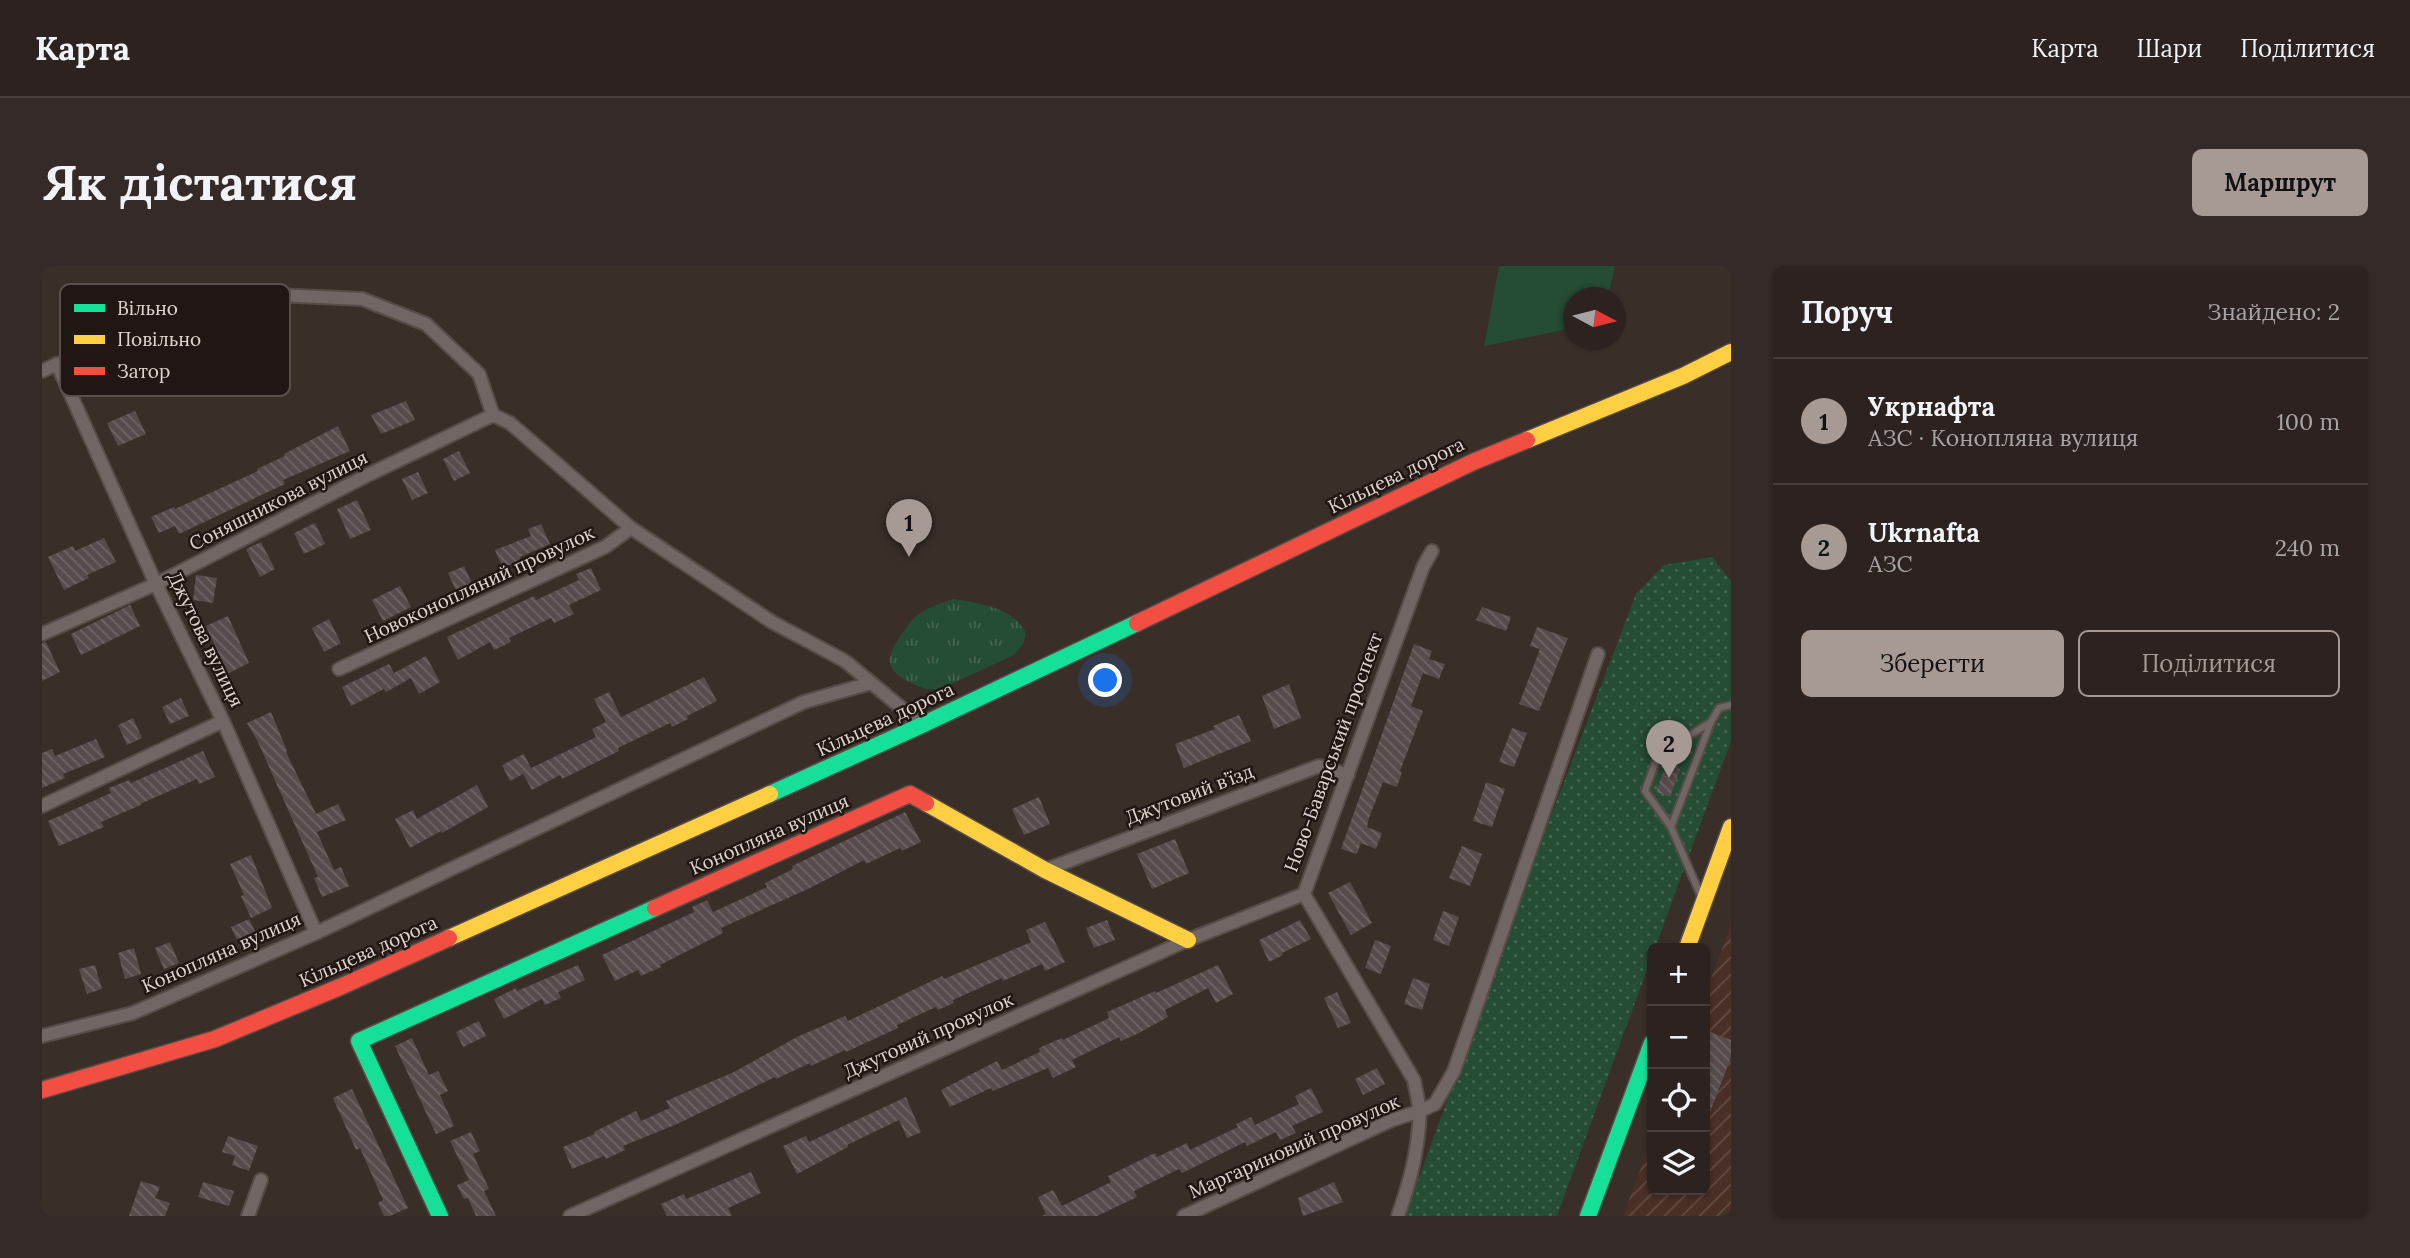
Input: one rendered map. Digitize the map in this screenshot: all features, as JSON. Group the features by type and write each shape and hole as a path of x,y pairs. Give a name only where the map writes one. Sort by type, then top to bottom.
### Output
{"main road":[{"name":"Кільцева дорога","path":"42,1090 215,1039 302,1003 922,725 1473,461 1671,381 1731,352"},
{"name":"Конопляна вулиця","path":"440,1216 359,1041 910,794 1045,870 1188,940"},
{"path":"1688,943 1731,827"},
{"path":"1588,1216 1647,1057"}],"street":[{"path":"290,296 362,299 426,324 479,374 493,415 510,423 632,528 772,622 845,660 922,725"},
{"name":"Джутова вулиця","path":"57,364 60,371"},
{"path":"42,370 60,364"},
{"name":"Джутова вулиця","path":"71,396 156,584 223,721 316,933"},
{"name":"Соняшникова вулиця","path":"42,634 156,584 370,474 493,415"},
{"name":"Новоконопляний провулок","path":"339,669 606,547 632,528"},
{"name":"Ново-Баварський проспект","path":"1398,1216 1419,1145 1420,1111 1414,1080 1304,894 1423,567 1432,551"},
{"path":"1420,1111 1435,1104 1454,1071 1598,654"},
{"name":"Конопляна вулиця","path":"42,1036 133,1013 316,933 804,702 871,683"},
{"path":"42,806 223,721"},
{"name":"Джутовий в’їзд","path":"1045,870 1319,766 1348,775"},
{"name":"Джутовий провулок","path":"570,1216 1188,940 1304,894"},
{"name":"Маргариновий провулок","path":"1184,1216 1392,1120 1420,1111"},
{"path":"248,1216 261,1180"}],"lane":[{"path":"1671,827 1711,722 1719,708 1731,705"},
{"path":"1703,901 1671,827 1645,791 1658,755 1711,722"}],"shaded area":[{"path":"1731,924 1731,1216 1623,1216 1647,1151 1647,1195 1710,1195 1710,981"}],"green space":[{"path":"1499,266 1615,266 1610,287 1563,287 1563,330 1484,346"},
{"path":"1712,557 1731,581 1731,741 1657,943 1647,943 1647,970 1557,1216 1405,1216 1544,834 1636,594 1664,565"},
{"path":"953,599 995,608 1014,618 1026,634 1023,644 1014,655 940,689 924,688 909,682 892,667 892,650 912,620 932,607"}],"building":[{"path":"406,401 415,420 381,434 371,415"},
{"path":"135,411 146,434 118,446 107,423"},
{"path":"338,426 350,451 283,480 285,484 179,534 175,526 159,533 151,517 174,507 175,509 258,471 257,469"},
{"path":"459,451 470,473 454,481 443,459"},
{"path":"418,472 428,493 412,500 402,479"},
{"path":"357,500 371,530 350,539 337,509"},
{"path":"315,523 325,544 304,554 294,533"},
{"path":"541,524 550,544 503,568 495,550 531,536 528,529"},
{"path":"104,538 116,562 87,575 89,578 64,590 48,557 73,546 75,551"},
{"path":"261,542 275,569 260,577 246,549"},
{"path":"464,566 474,588 458,595 448,573"},
{"path":"591,568 601,590 569,605 574,614 554,623 551,618 509,638 511,642 494,650 490,642 458,660 447,637 534,596 536,600 579,580 576,574"},
{"path":"196,575 217,578 213,603 193,600"},
{"path":"400,586 411,607 383,621 372,600"},
{"path":"130,605 140,626 81,655 71,634"},
{"path":"1482,607 1511,617 1506,631 1476,620"},
{"path":"228,616 249,663 227,674 206,626"},
{"path":"329,619 341,643 324,652 312,628"},
{"path":"1537,627 1568,638 1539,711 1519,704 1540,649 1530,646"},
{"path":"46,642 60,672 42,681 42,643"},
{"path":"1414,644 1432,651 1429,659 1445,664 1439,679 1423,673 1411,706 1423,711 1400,771 1402,772 1397,787 1383,782 1369,818 1367,827 1382,833 1376,849 1361,843 1357,854 1341,849"},
{"path":"426,656 440,682 419,694 411,678 386,692 384,689 351,706 342,687 389,664 394,673"},
{"path":"704,677 717,701 687,716 688,719 672,727 670,723 562,779 560,775 532,790 523,774 510,781 502,765 524,754 531,768 596,737 592,729 606,722 594,699 609,692 621,717"},
{"path":"1289,684 1301,718 1274,729 1262,696"},
{"path":"181,698 189,716 170,724 162,707"},
{"path":"271,712 286,752 316,814 338,804 346,820 317,832 334,870 341,867 349,886 322,897 314,878 318,877 247,723"},
{"path":"1239,715 1251,741 1184,768 1175,744 1215,729 1213,726"},
{"path":"133,718 142,738 127,745 118,725"},
{"path":"1512,728 1527,733 1514,767 1499,762"},
{"path":"96,739 105,757 63,774 65,778 42,788 42,753 52,749 55,756"},
{"path":"203,751 215,777 199,784 197,779 140,804 101,822 104,827 59,846 48,821 111,793 109,788 129,780 131,783"},
{"path":"1666,764 1680,769 1670,797 1656,792"},
{"path":"1486,782 1505,789 1492,827 1473,821"},
{"path":"477,785 488,807 410,848 395,819 413,810 417,819"},
{"path":"1039,797 1050,824 1024,835 1012,809"},
{"path":"905,812 921,842 902,851 900,848 866,864 864,860 808,889 721,928 723,933 660,965 661,967 641,976 638,970 615,981 602,955 694,912 692,907 707,900 713,912 767,887 765,883 793,869 792,866"},
{"path":"1175,839 1189,873 1152,889 1137,854"},
{"path":"1462,846 1482,854 1470,886 1449,878"},
{"path":"251,855 272,908 251,918 230,864"},
{"path":"1350,882 1372,923 1351,935 1328,893"},
{"path":"1443,911 1459,917 1449,946 1433,940"},
{"path":"249,919 259,940 241,948 231,927"},
{"path":"1107,920 1115,940 1094,948 1086,928"},
{"path":"1300,920 1311,939 1269,962 1259,940"},
{"path":"1045,922 1065,962 1045,971 1042,964 1003,981 1002,978 953,1000 954,1003 938,1010 936,1007 897,1025 898,1028 846,1052 845,1050 811,1066 810,1063 776,1079 775,1077 677,1124 623,1146 625,1150 606,1159 604,1156 572,1169 563,1147 595,1134 594,1132 636,1111 641,1121 670,1108 666,1101 734,1072 797,1037 845,1016 848,1021 942,976 944,979 1031,942 1026,930"},
{"path":"1375,940 1391,946 1381,974 1365,968"},
{"path":"170,942 179,963 164,969 155,948"},
{"path":"134,948 141,974 125,979 118,953"},
{"path":"95,965 102,989 87,994 79,969"},
{"path":"578,965 585,980 558,992 561,998 545,1005 542,999 504,1019 494,999"},
{"path":"1218,965 1233,994 1216,1003 1208,988 1165,1010 1168,1017 1135,1035 1121,1041 1119,1037 1072,1060 1076,1067 1053,1078 1048,1068 993,1091 991,1088 950,1107 941,1090 997,1061 1002,1070 1040,1052 1039,1048 1062,1038 1063,1040 1109,1018 1107,1012"},
{"path":"1413,978 1430,984 1422,1010 1404,1004"},
{"path":"1337,992 1351,1023 1338,1028 1324,998"},
{"path":"479,1021 486,1036 463,1047 456,1032"},
{"path":"1710,1032 1731,1040 1731,1057 1710,1112"},
{"path":"412,1038 429,1075 438,1071 448,1091 440,1095 454,1126 436,1134 395,1046"},
{"path":"1377,1068 1385,1084 1363,1095 1355,1079"},
{"path":"1311,1088 1323,1112 1292,1126 1296,1133 1280,1140 1276,1132 1247,1146 1245,1142 1182,1173 1179,1169 1134,1191 1137,1197 1097,1216 1042,1216 1046,1214 1038,1197 1053,1190 1062,1206 1111,1182 1108,1176 1155,1153 1157,1157 1187,1143 1190,1150 1238,1127 1236,1124 1251,1117 1255,1125 1299,1104 1295,1096"},
{"path":"352,1089 408,1208 390,1216 384,1216 378,1203 383,1200 360,1148 356,1150 333,1098"},
{"path":"906,1097 921,1132 907,1138 899,1120 847,1145 848,1147 797,1174 783,1146 806,1136 809,1142"},
{"path":"471,1132 480,1151 473,1154 489,1189 484,1191 496,1216 476,1216 468,1198 464,1199 457,1185 469,1180 450,1141"},
{"path":"228,1136 258,1146 249,1171 232,1165 235,1156 222,1152"},
{"path":"751,1172 761,1193 728,1208 732,1216 667,1216 661,1204 684,1194 686,1199"},
{"path":"141,1181 160,1187 155,1198 170,1203 165,1216 129,1216"},
{"path":"203,1182 234,1191 229,1206 198,1197"},
{"path":"1334,1182 1343,1202 1303,1216 1298,1198"}],"traffic: fast":[{"path":"770,794 1137,623"},
{"path":"440,1216 359,1041 655,908"},
{"path":"1588,1216 1647,1057"}],"traffic: slow":[{"path":"1527,440 1683,376 1731,352"},
{"path":"449,938 770,794"},
{"path":"926,803 1045,870 1188,940"},
{"path":"1689,943 1731,827"}],"traffic: jam":[{"path":"1137,623 1473,462 1527,440"},
{"path":"655,908 910,794 926,803"},
{"path":"42,1090 215,1039 449,938"}],"place":[{"name":"Укрнафта","path":"909,557"},
{"name":"Ukrnafta","path":"1669,778"}]}
